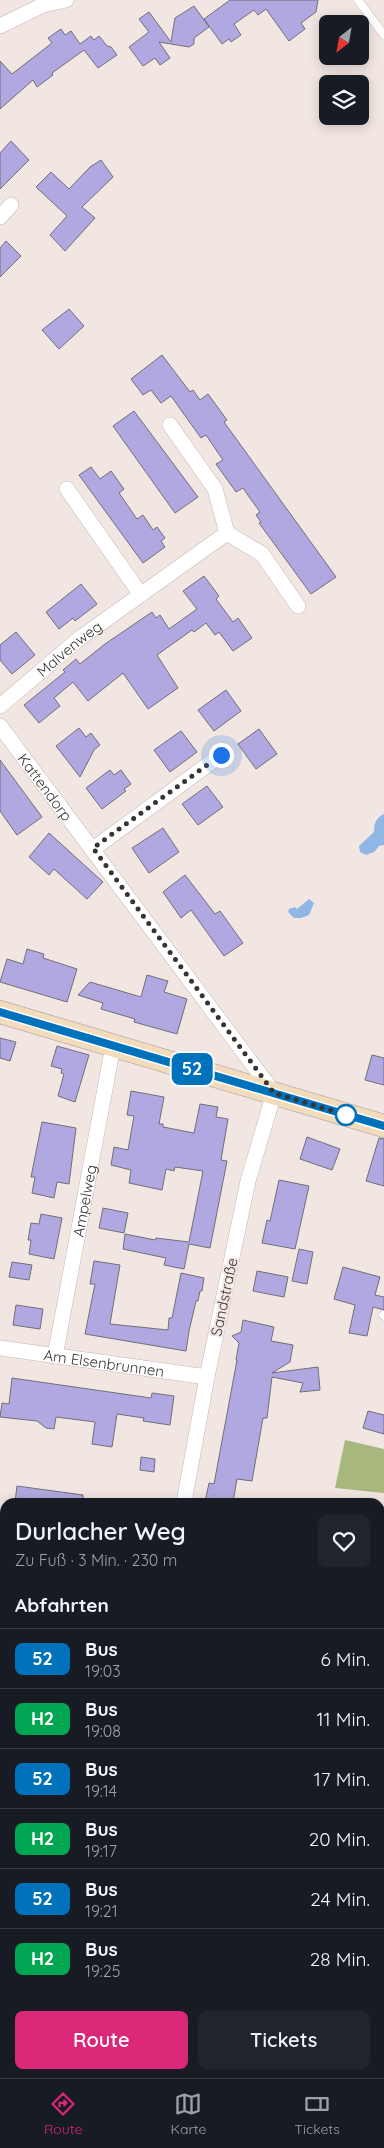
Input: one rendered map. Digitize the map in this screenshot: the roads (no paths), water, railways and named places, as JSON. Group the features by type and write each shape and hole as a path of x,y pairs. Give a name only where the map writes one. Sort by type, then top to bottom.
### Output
{"main road":[{"path":"0,1012 384,1126"}],"street":[{"path":"0,26 42,5 66,0"},
{"path":"0,217 11,205"},
{"path":"170,425 216,489 227,534 262,554 298,606"},
{"path":"67,489 141,595"},
{"name":"Malvenweg","path":"0,706 80,638 227,534"},
{"name":"Kattendorp","path":"1,729 93,848 274,1093"},
{"path":"93,848 221,755"},
{"name":"Ampelweg","path":"55,1356 113,1046"},
{"name":"Sandstraße","path":"185,1498 207,1377 248,1181 274,1093"},
{"name":"Am Elsenbrunnen","path":"0,1348 207,1377"}],"lane":[{"path":"358,0 384,35"}],"water":[{"path":"384,814 384,845 379,846 374,852 366,855 360,852 359,846 374,832 376,821"},
{"path":"309,899 314,903 309,915 294,918 288,912 289,909 295,907 297,909"}]}
